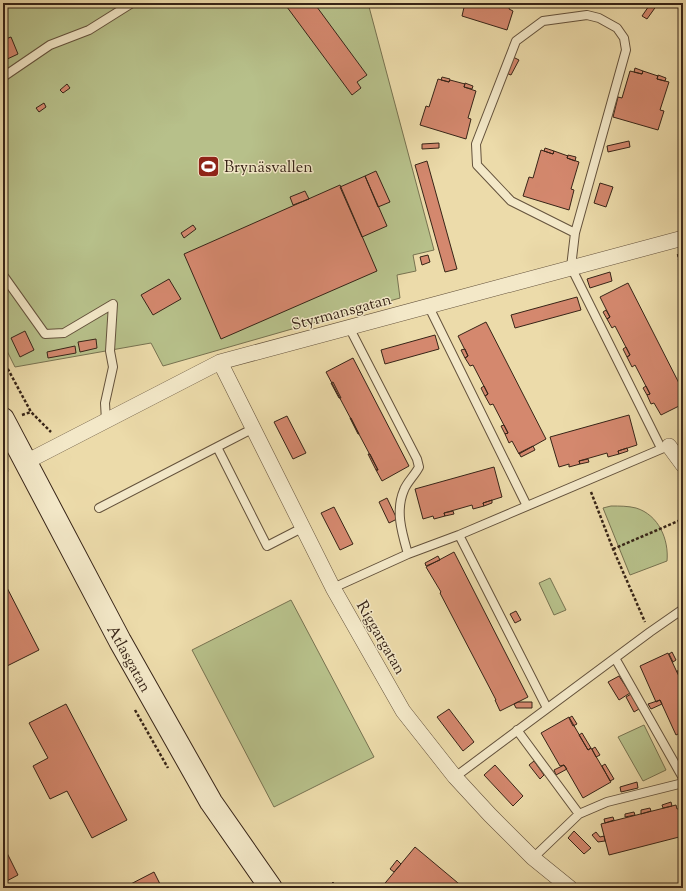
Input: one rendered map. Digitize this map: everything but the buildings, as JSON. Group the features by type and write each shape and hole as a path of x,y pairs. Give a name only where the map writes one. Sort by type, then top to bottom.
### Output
{"street":[{"name":"Styrmansgatan","path":"26,462 220,362 331,334 349,327 429,307 571,267 679,239"},
{"name":"Riggargatan","path":"220,362 334,588 404,711 455,777 490,815 533,858 570,888"},
{"name":"Atlasgatan","path":"3,419 120,641 211,802 271,888"},
{"path":"665,447 683,465"}],"lane":[{"path":"3,77 50,45 90,30 132,3"},
{"path":"334,588 408,554 459,535 665,447 571,267 575,233 626,50 624,38 617,28 599,18 587,15 544,21 516,41 476,144 477,165 511,201 575,233"},
{"path":"3,275 45,334 64,333 113,304 110,351 112,367 105,403 106,421"},
{"path":"429,307 526,506"},
{"path":"349,327 417,459 419,467 404,489 399,503 400,526 408,554"},
{"path":"99,508 254,428"},
{"path":"216,447 267,546 304,527"},
{"path":"459,535 547,708"},
{"path":"455,777 683,609"},
{"path":"615,658 683,778"},
{"path":"517,730 579,814"},
{"path":"533,858 579,814 607,802 683,783"}],"path":[{"path":"679,239 683,278"},
{"path":"3,360 31,412 62,444"},
{"path":"587,481 613,548 650,632"},
{"path":"613,548 683,519"}],"green space":[{"name":"Brynäsvallen","path":"3,3 368,3 434,250 413,255 416,271 397,275 400,298 163,366 151,343 15,367 3,343"},
{"path":"611,506 627,506 636,508 651,516 661,529 664,537 667,561 630,575 603,508"},
{"path":"550,578 566,610 554,615 539,583"},
{"path":"291,600 374,757 274,807 192,650"},
{"path":"644,725 666,770 643,781 618,737"}],"place":[{"name":"Brynäsvallen","path":"208,166"}]}
